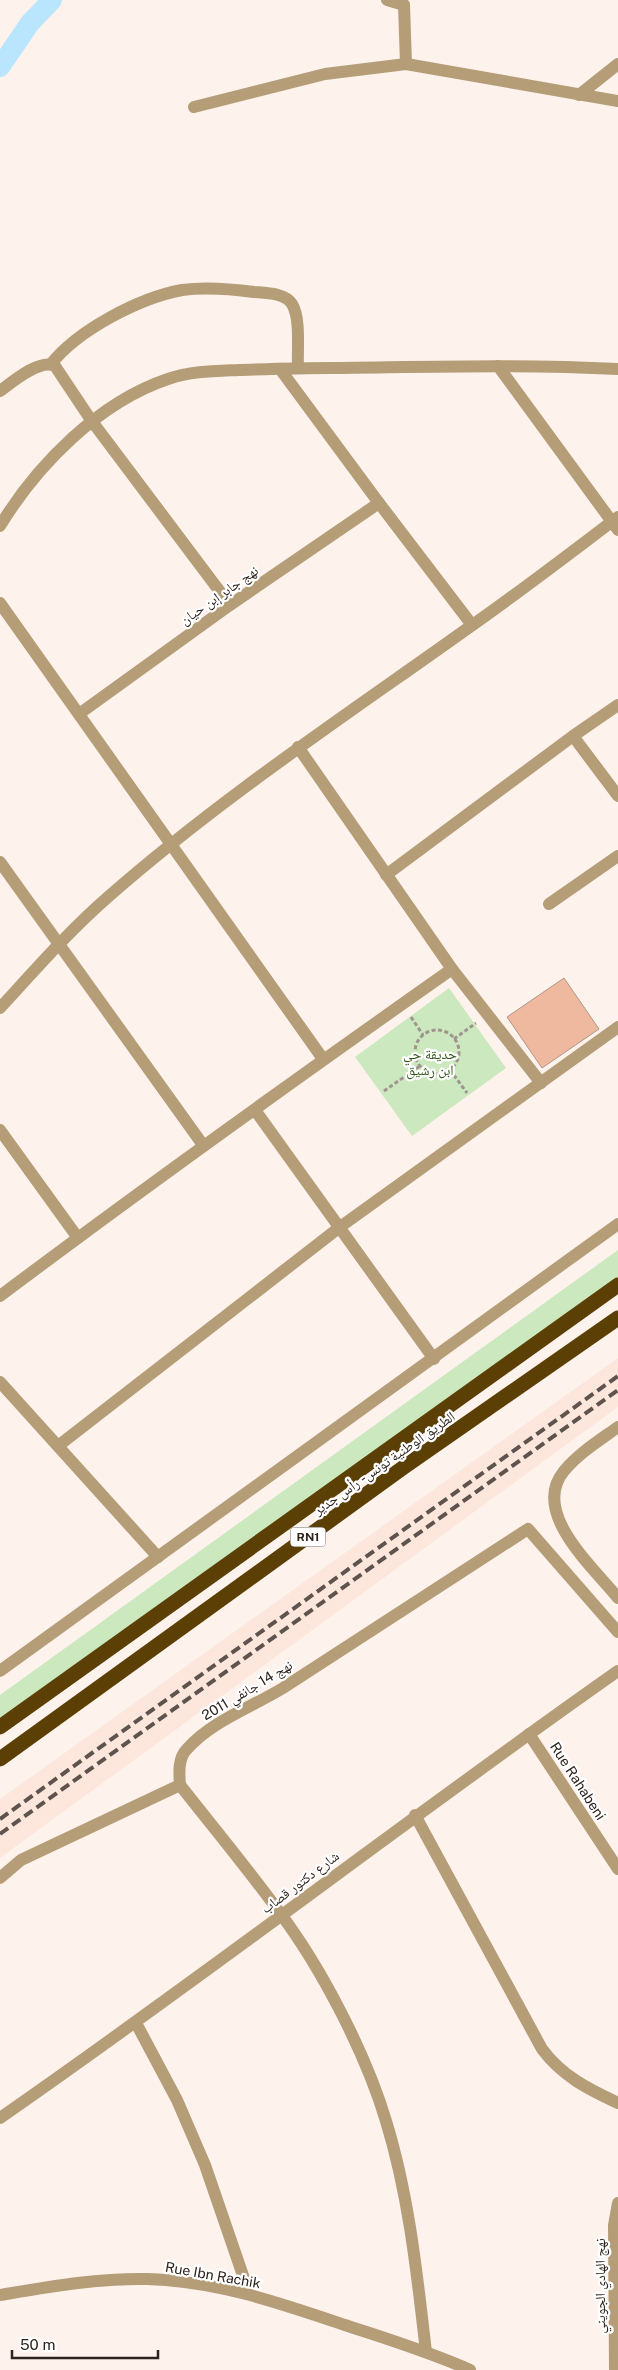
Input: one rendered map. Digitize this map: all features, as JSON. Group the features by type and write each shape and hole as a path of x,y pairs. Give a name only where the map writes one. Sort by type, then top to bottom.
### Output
{"highway":[{"name":"الطريق الوطنية تونس - رأس جدير","path":"0,1727 618,1286"},
{"name":"الطريق الوطنية تونس - رأس جدير","path":"0,1759 404,1467 618,1318"}],"street":[{"path":"386,0 408,2 406,64"},
{"path":"194,106 325,74 406,64 618,102"},
{"path":"579,95 618,64"},
{"path":"0,391 30,370 52,364 74,340 104,320 152,299 179,291 195,289 246,291 287,298 293,305 296,316 298,368"},
{"path":"52,364 62,374 91,420 230,605"},
{"path":"0,1008 58,944 107,898 172,844 298,747 616,523 498,366"},
{"path":"0,526 28,485 91,420 167,379 201,372 298,368 498,366 618,369"},
{"path":"280,369 379,504 472,625"},
{"name":"نهج جابر إبن حيان","path":"79,714 230,605 379,504"},
{"path":"0,603 324,1059"},
{"path":"386,875 573,736 618,705"},
{"path":"573,736 618,796"},
{"path":"298,747 452,969 540,1083"},
{"path":"549,904 618,856"},
{"path":"0,862 203,1145"},
{"path":"0,1296 203,1145 452,969"},
{"path":"58,1446 340,1227 618,1028"},
{"path":"255,1110 434,1359"},
{"path":"0,1130 78,1238"},
{"path":"0,1671 434,1359 618,1224"},
{"path":"0,1382 158,1557"},
{"path":"618,1427 574,1459 562,1472 553,1492 556,1511 564,1531 618,1598"},
{"name":"نهج 14 جانفي 2011","path":"180,1785 180,1761 185,1751 210,1730 280,1689 528,1529 618,1632"},
{"name":"شارع دكتور قصاب","path":"0,2118 136,2023 415,1815 618,1671"},
{"name":"Rue Rahabeni","path":"529,1734 618,1869"},
{"path":"0,1878 21,1860 180,1785 281,1914 345,2021 371,2080 386,2121 414,2251 426,2352"},
{"path":"415,1815 542,2049 554,2064 578,2083 618,2104"},
{"path":"136,2023 177,2100 205,2165 249,2293"},
{"name":"نهج الهادي الجويني","path":"615,2370 617,2347 614,2225 618,2203"},
{"name":"Rue Ibn Rachik","path":"0,2295 104,2280 147,2279 188,2282 249,2293 426,2352 468,2370"}],"path":[{"path":"402,1005 423,1035"},
{"path":"454,1039 487,1014"},
{"path":"436,1030 449,1034 454,1039 458,1052 455,1065 450,1070 431,1074 420,1066 415,1053 419,1040 423,1035 436,1030"},
{"path":"384,1092 420,1066"},
{"path":"450,1070 467,1093"}],"shaded area":[{"path":"618,1358 618,1407 0,1858 0,1799"}],"green space":[{"name":"حديقة حي ابن رشيق","path":"449,988 506,1068 412,1136 355,1057"},
{"path":"618,1250 618,1277 0,1721 0,1695"}],"building":[{"path":"564,978 599,1029 542,1068 507,1017"}],"waterway":[{"path":"0,67 30,23 52,0"}],"railway":[{"path":"0,1819 618,1376"},
{"path":"0,1834 618,1390"}]}
